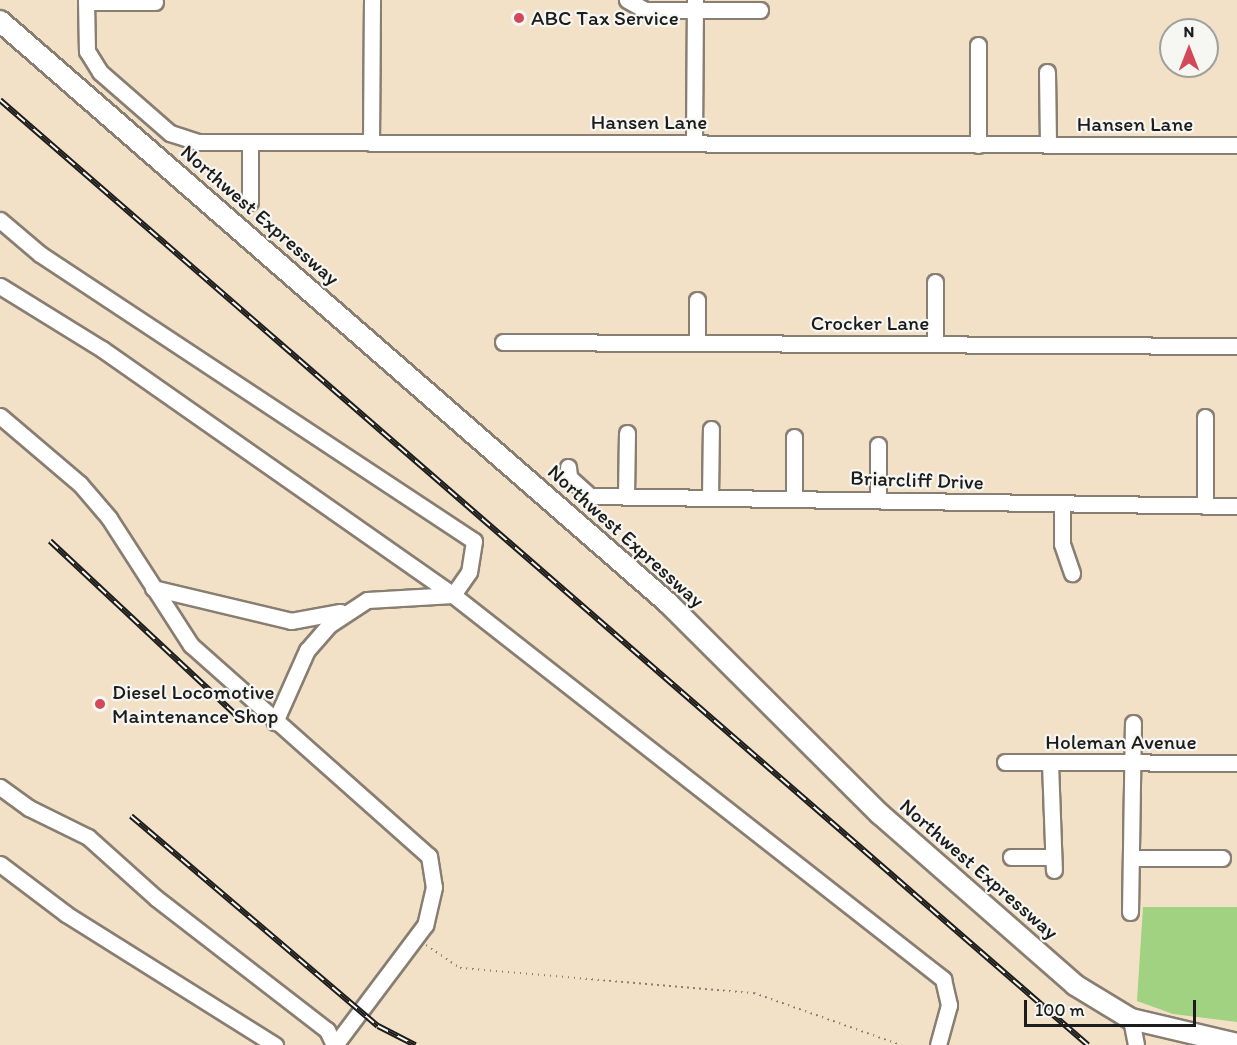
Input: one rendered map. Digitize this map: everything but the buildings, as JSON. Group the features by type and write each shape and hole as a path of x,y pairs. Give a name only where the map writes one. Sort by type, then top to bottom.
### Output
{"main road":[{"name":"Northwest Expressway","path":"0,21 668,603 880,814 1075,985 1131,1019 1237,1044"}],"street":[{"path":"371,143 372,0"},
{"path":"627,0 645,10 695,5 760,10"},
{"path":"86,1 155,3"},
{"name":"Hansen Lane","path":"86,1 91,60 170,134 198,142 1237,145"},
{"path":"694,142 695,5"},
{"path":"978,45 978,145"},
{"path":"1047,72 1048,145"},
{"path":"250,142 250,202"},
{"path":"0,220 40,254 468,532 474,541 469,572 453,595"},
{"path":"934,344 935,282"},
{"path":"0,286 102,349 453,595 943,979 949,1005 938,1045"},
{"path":"697,300 697,343"},
{"name":"Crocker Lane","path":"503,342 1237,346"},
{"path":"0,416 80,484 126,543 191,645 274,722 429,856 434,887 418,936 334,1045 327,1030 156,898 88,837 29,808 0,787"},
{"path":"1204,506 1205,417"},
{"path":"710,497 711,429"},
{"path":"626,496 627,433"},
{"path":"794,437 794,498"},
{"path":"878,445 878,499"},
{"name":"Briarcliff Drive","path":"568,467 569,477 595,496 1237,506"},
{"path":"1062,505 1062,544 1072,573"},
{"path":"153,588 291,621 349,608 368,600 453,595"},
{"path":"274,722 307,650 349,608"},
{"path":"1130,912 1133,723"},
{"name":"Holeman Avenue","path":"1005,762 1237,763"},
{"path":"1011,857 1053,863 1050,763"},
{"path":"1131,858 1222,858"},
{"path":"0,864 66,914 275,1045"},
{"path":"1131,1019 1136,1045"}],"path":[{"path":"418,936 443,961 460,968 722,987 780,1000 901,1045"}],"green space":[{"path":"1143,907 1237,907 1237,1022 1173,1014 1137,1001"}],"railway":[{"path":"0,100 1088,1045"},
{"path":"50,541 239,718"},
{"path":"131,816 378,1026 415,1045"}],"place":[{"name":"ABC Tax Service","path":"519,18"},
{"name":"Diesel Locomotive Maintenance Shop","path":"100,704"}]}
